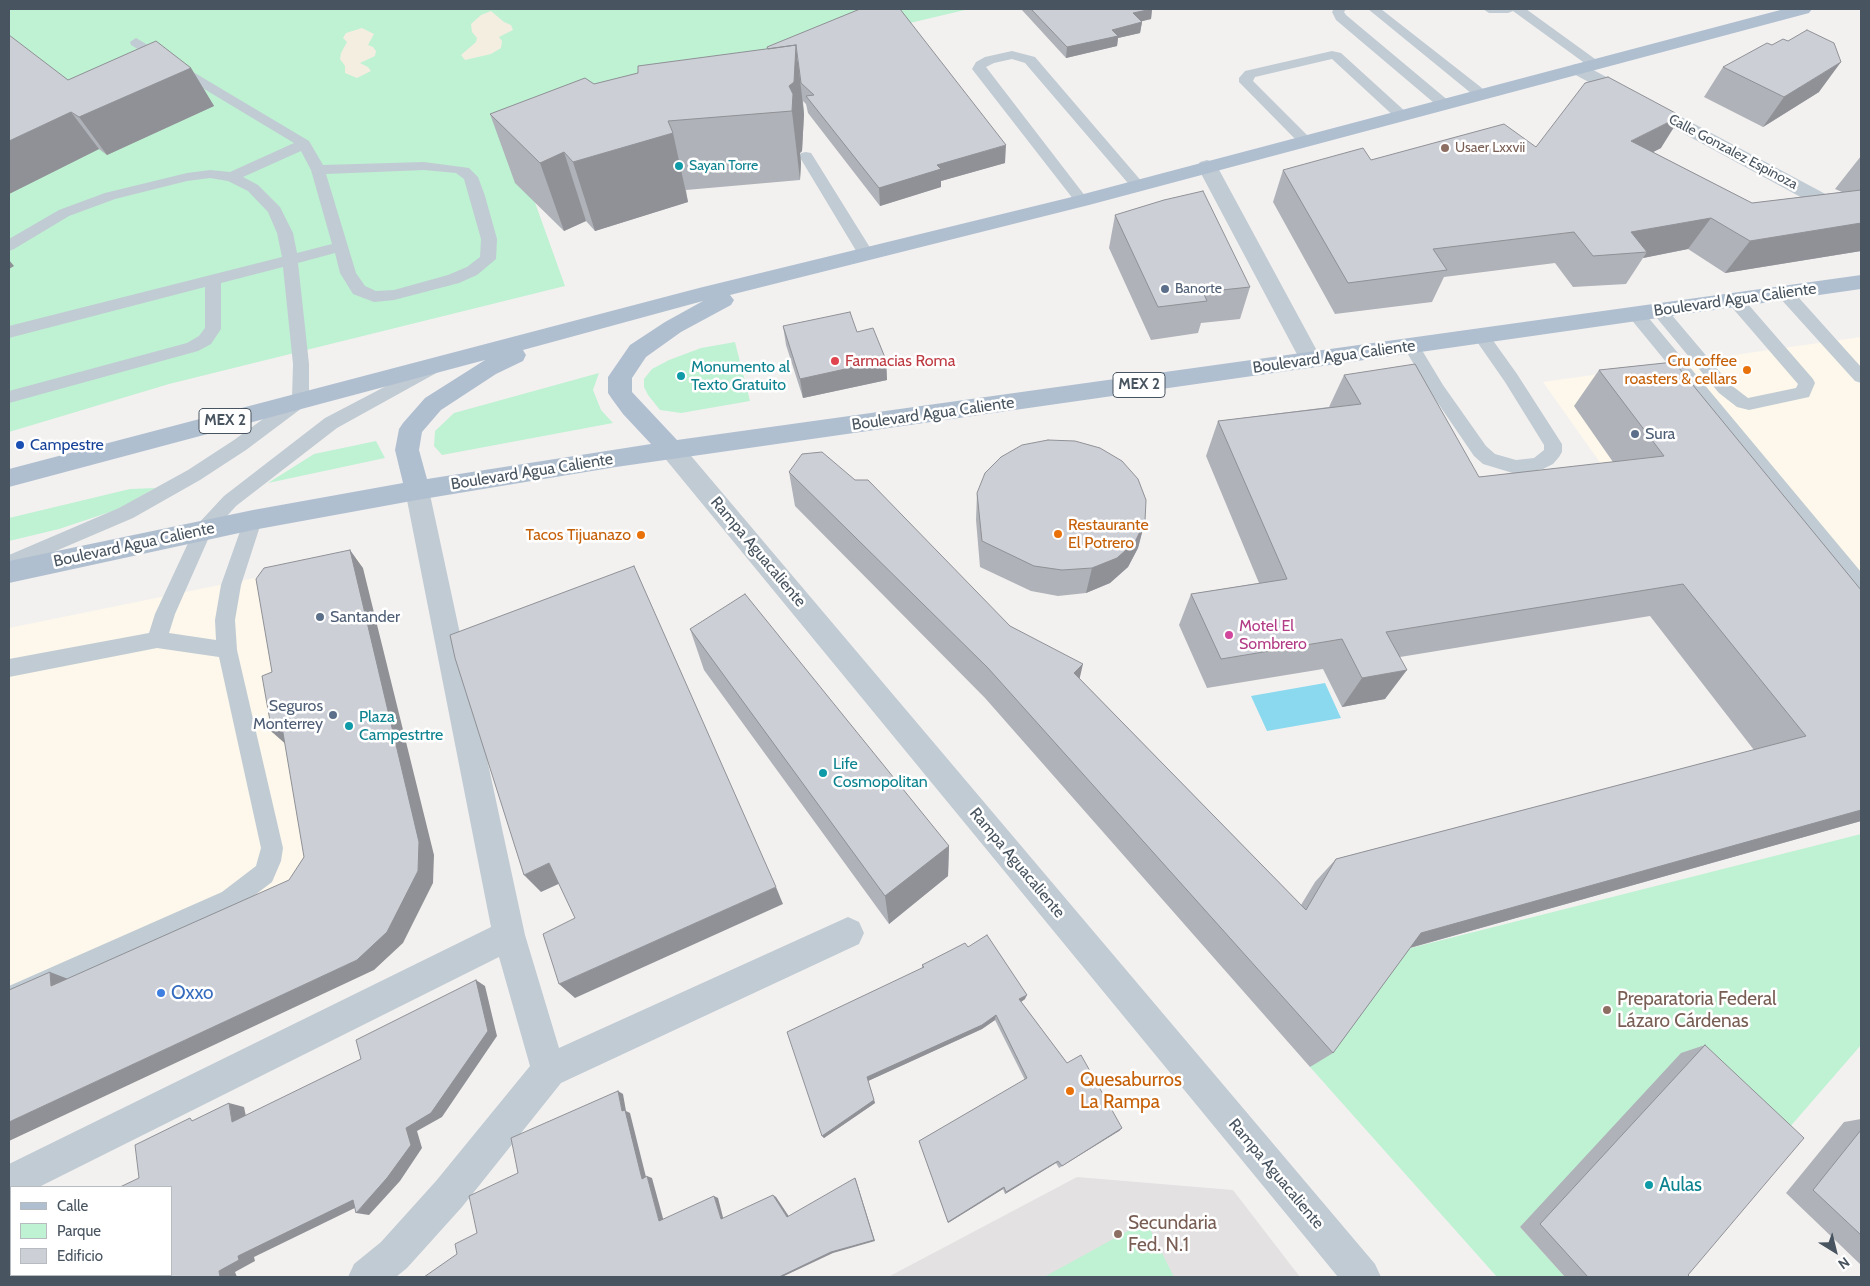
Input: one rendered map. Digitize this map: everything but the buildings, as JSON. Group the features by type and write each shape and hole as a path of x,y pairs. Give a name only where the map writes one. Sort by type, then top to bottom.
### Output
{"main road":[{"name":"MEX 2","path":"9,478 760,280 1082,201 1207,166 1445,105 1803,9"},
{"path":"672,450 630,408 620,393 620,377 638,351 659,336 760,280"},
{"name":"Boulevard Agua Caliente","path":"9,572 203,530 416,490 672,450 1861,282"},
{"path":"416,490 407,450 411,429 433,404 488,368 556,333"}],"street":[{"name":"Calle Gonzalez Espinoza","path":"1586,66 1861,221"},
{"path":"1207,166 1312,360"},
{"name":"Rampa Aguacaliente","path":"672,450 1362,1277"},
{"path":"416,490 509,935 549,1071"},
{"path":"368,1277 394,1255 449,1194 549,1071 848,933"},
{"path":"9,1183 509,935"}],"lane":[{"path":"1340,9 1338,12 1340,17 1352,28 1445,105"},
{"path":"1374,9 1482,95"},
{"path":"1489,9 1508,9"},
{"path":"1518,9 1586,66"},
{"path":"136,42 304,144 318,170 348,273 358,290 374,297 394,295 453,279 472,271 488,259 489,239 476,190 471,177 464,171 424,166 318,170"},
{"path":"1082,201 979,69 981,65 990,60 1012,55 1030,60 1138,186"},
{"path":"1305,141 1246,82 1246,78 1250,74 1332,55 1336,56 1402,116"},
{"path":"232,177 304,144"},
{"path":"806,156 866,254"},
{"path":"9,246 64,214 110,196 187,177 210,174 232,177 253,188 275,210 285,233 290,259 302,364 300,401 240,445 194,475 126,513 9,563"},
{"path":"9,332 212,278 340,247"},
{"path":"9,397 192,347 205,340 213,330 212,278"},
{"path":"1785,293 1861,377"},
{"path":"1659,311 1725,389 1743,403 1749,404 1803,393 1807,383 1735,300"},
{"path":"1636,314 1861,585"},
{"path":"1411,346 1437,390 1480,450 1489,459 1516,467 1537,464 1547,459 1553,452 1553,444 1511,378 1481,336"},
{"path":"158,640 165,614 203,530 230,501 331,423 440,364"},
{"path":"9,998 230,900 264,874 270,860 272,848 227,650 225,620 231,585 253,520"},
{"path":"9,668 158,640 227,650"}],"shaded area":[{"path":"1861,337 1861,804 1621,492 1543,382"},
{"path":"357,557 363,568 434,855 433,883 403,943 374,970 9,1141 9,628"},
{"name":"Secundaria Fed. N.1","path":"1077,1177 1233,1190 1300,1277 888,1277"}],"green space":[{"path":"9,9 969,9 505,119 565,286 169,384 9,432"},
{"path":"735,342 750,401 681,413 660,410 648,395 644,387 644,379 652,369 669,360 701,348"},
{"path":"599,373 593,390 601,410 613,423 442,455 434,446 435,431 454,413"},
{"path":"376,441 385,458 268,483 314,454"},
{"path":"155,488 119,509 59,529 9,541 9,518 130,489"},
{"name":"Preparatoria Federal Lázaro Cárdenas","path":"1861,834 1861,1045 1776,1143 1520,1227 1565,1277 1497,1277 1310,1067 1395,952"},
{"path":"1146,1221 1174,1277 1044,1277"}],"sand":[{"path":"491,11 504,22 511,25 513,30 499,37 502,41 501,48 491,54 465,60 461,55 476,42 477,38 472,32 471,24 481,15"},
{"path":"362,28 374,34 368,45 376,51 375,56 360,63 371,71 357,78 345,73 345,66 340,59 347,42 343,38 346,33"}],"water":[{"path":"1325,683 1341,718 1267,731 1251,696"}],"place":[{"name":"Usaer Lxxvii","path":"1445,148"},
{"name":"Sayan Torre","path":"679,166"},
{"name":"Banorte","path":"1165,289"},
{"name":"Farmacias Roma","path":"835,361"},
{"name":"Cru coffee roasters & cellars","path":"1747,370"},
{"name":"Monumento al Texto Gratuito","path":"681,376"},
{"name":"Sura","path":"1635,434"},
{"name":"Campestre","path":"20,445"},
{"name":"Restaurante El Potrero","path":"1058,534"},
{"name":"Tacos Tijuanazo","path":"641,535"},
{"name":"Santander","path":"320,617"},
{"name":"Motel El Sombrero","path":"1229,635"},
{"name":"Seguros Monterrey","path":"333,715"},
{"name":"Plaza Campestrtre","path":"349,726"},
{"name":"Life Cosmopolitan","path":"823,773"},
{"name":"Oxxo","path":"161,993"},
{"name":"Preparatoria Federal Lázaro Cárdenas","path":"1607,1010"},
{"name":"Quesaburros La Rampa","path":"1070,1091"},
{"name":"Aulas","path":"1649,1185"},
{"name":"Secundaria Fed. N.1","path":"1118,1234"}]}
